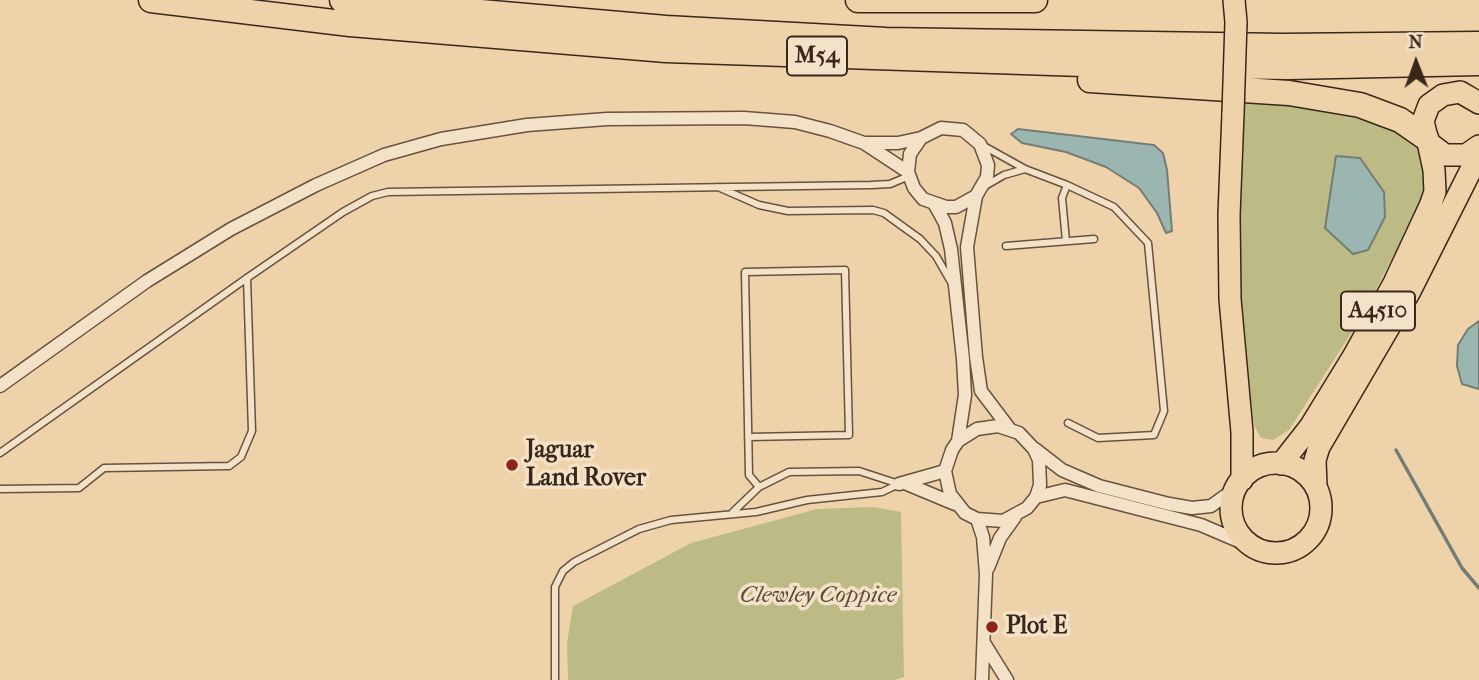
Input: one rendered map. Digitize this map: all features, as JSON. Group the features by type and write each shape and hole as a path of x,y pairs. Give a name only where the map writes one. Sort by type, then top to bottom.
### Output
{"highway":[{"name":"M54","path":"151,0 351,24 666,50 888,59 1275,66 1479,63"},
{"name":"M54","path":"342,0 666,28 886,40 1282,46 1479,44"},
{"path":"858,0 1035,0"},
{"path":"888,59 1003,74 1289,93 1360,105 1400,120 1427,140"}],"main road":[{"path":"1234,0 1236,22 1229,215 1230,299 1242,432 1239,484 1232,512 1235,526 1255,548"},
{"name":"A4510","path":"1239,484 1255,469 1276,464 1310,427 1394,283 1435,192 1434,170 1423,121 1435,99 1460,92 1479,103"},
{"path":"1427,140 1435,150 1455,157 1466,155 1479,146"},
{"name":"A4510","path":"1255,548 1282,553 1306,542 1320,518 1321,505 1316,486 1315,460 1319,447 1409,293 1479,154"},
{"path":"1242,432 1255,452 1276,464 1305,473 1316,486"}],"street":[{"path":"0,386 147,281 231,229 316,185 384,155 441,139 527,125 607,119 744,118 795,122 864,143 898,143 921,138 941,128 952,128 972,136 980,144 988,165 967,247 981,391 1009,428 1019,433 1034,449 1062,470 1099,486 1169,504 1192,508 1211,506 1239,484"},
{"path":"908,174 910,154 921,138"},
{"path":"864,143 908,174 923,199 935,205 956,206 979,192"},
{"path":"935,205 944,223 951,249 965,395 958,441 947,460 945,471 946,483 956,504"},
{"path":"958,441 977,429 1009,428"},
{"path":"1034,449 1041,472 1035,497"},
{"path":"903,484 945,471"},
{"path":"903,484 956,504 977,519 1003,521 1015,516"},
{"path":"986,574 1000,538 1015,516 1035,497 1065,490 1201,525 1255,548"},
{"path":"977,519 983,537 986,574 982,680"},
{"path":"984,643 1007,680"}],"lane":[{"path":"980,144 1025,169 1067,185 1114,208 1148,243 1164,411 1154,435 1098,438 1068,422"},
{"path":"979,192 1004,175 1025,169"},
{"path":"0,453 247,278 343,212 372,196 388,192 890,184 908,174"},
{"path":"1066,242 1062,198 1067,185"},
{"path":"715,186 759,205 788,211 873,210 884,213 920,239 936,256 955,290"},
{"path":"1006,246 1094,239"},
{"path":"748,438 849,435 845,270 745,272 748,438 749,475 759,487"},
{"path":"0,489 79,488 104,468 229,466 241,457 252,431 247,278"},
{"path":"733,512 759,487 789,472 859,471 903,484"},
{"path":"555,680 555,587 563,571 639,529 671,520 733,512 756,512 807,500 882,492 903,484"}],"green space":[{"path":"1244,99 1325,109 1397,129 1416,146 1426,169 1425,196 1359,321 1289,430 1273,440 1261,438 1254,425 1241,330 1239,221"},
{"name":"Clewley Coppice","path":"873,507 901,512 904,677 895,680 568,680 567,643 573,606 691,543 817,509"}],"water":[{"path":"1018,129 1154,145 1163,153 1167,170 1172,231 1166,233 1157,213 1139,188 1106,167 1066,152 1022,143 1011,134"},
{"path":"1336,156 1360,158 1384,192 1385,217 1368,250 1353,254 1325,228"},
{"path":"1479,321 1479,389 1462,384 1457,366 1458,345 1468,329"}],"waterway":[{"path":"1396,450 1462,568 1479,588"}],"place":[{"name":"Jaguar Land Rover","path":"512,465"},
{"name":"Plot E","path":"992,627"}]}
